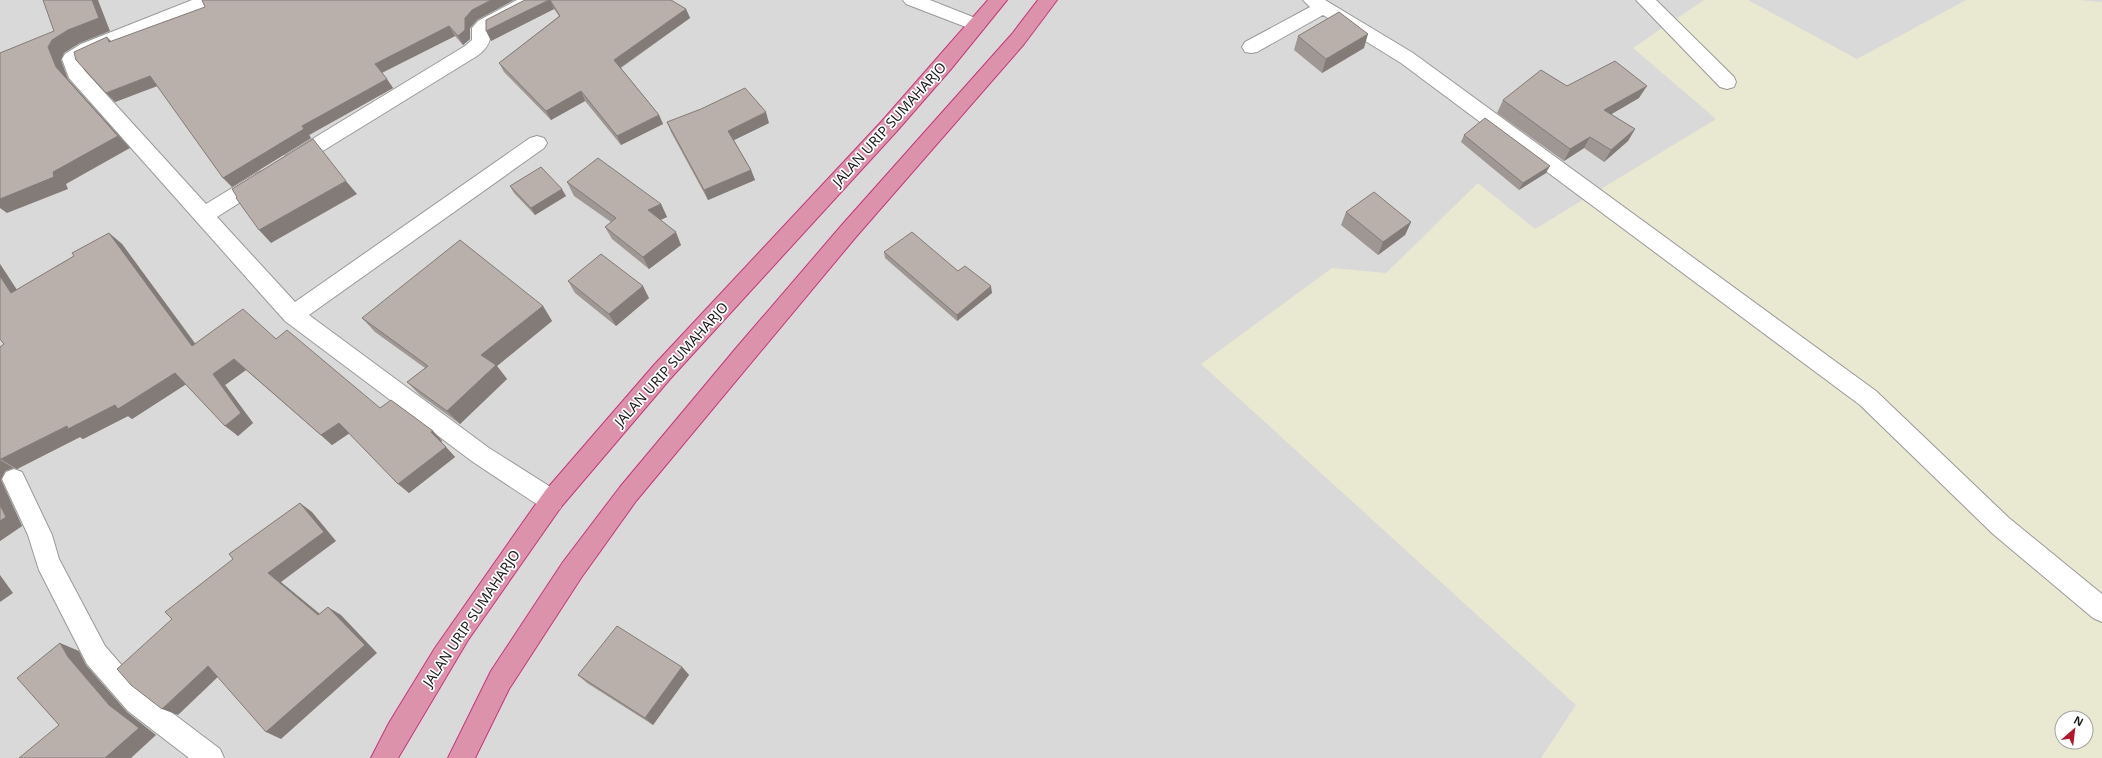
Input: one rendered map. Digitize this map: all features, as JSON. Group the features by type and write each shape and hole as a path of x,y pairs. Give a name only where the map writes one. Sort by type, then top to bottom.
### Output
{"highway":[{"name":"JALAN URIP SUMAHARJO","path":"384,758 450,647 486,593 552,501 626,412 918,94 998,0"},
{"path":"461,758 500,680 572,570 628,494 796,292 1018,39 1048,0"}],"street":[{"path":"209,0 87,49 71,59 76,73 294,315 481,455 552,501"},
{"path":"204,215 471,51 482,42 483,37 481,28 484,25 531,0"},
{"path":"912,0 977,25"},
{"path":"1645,0 1727,82"},
{"path":"1251,47 1317,3 1407,58 1868,398 2001,526 2102,610"},
{"path":"294,315 537,143"},
{"path":"14,479 40,535 48,562 96,654 137,702 211,758"}],"shaded area":[{"path":"0,0 2102,0 2102,758 0,758"}],"green space":[{"path":"1704,0 1748,0 1857,59 1966,0 2079,0 2102,2 2102,758 1541,758 1576,705 1201,364 1332,268 1386,273 1478,183 1535,229 1716,119 1633,48"}],"building":[{"path":"43,0 92,0 99,18 68,30 52,40 48,47 56,67 118,136 53,172 54,177 0,199 0,53 54,31"},
{"path":"202,0 491,0 472,10 465,18 465,30 458,36 449,26 375,64 387,79 302,126 304,129 223,178 150,76 106,93 76,60 74,52 107,37 109,42 205,7"},
{"path":"525,0 549,0 486,31 486,20"},
{"path":"550,0 671,0 686,9 614,60 659,115 617,136 581,91 546,111 499,63 560,16"},
{"path":"1339,12 1368,34 1326,59 1298,36"},
{"path":"1615,61 1647,86 1604,110 1635,129 1611,150 1590,137 1570,149 1503,100 1541,70 1567,86"},
{"path":"745,88 766,112 728,131 751,170 704,190 667,122 701,109"},
{"path":"1485,118 1550,166 1523,183 1464,135"},
{"path":"313,139 346,181 259,230 236,198 237,197 232,189"},
{"path":"598,158 661,204 648,210 676,232 643,257 605,227 616,218 567,182"},
{"path":"541,167 562,189 531,208 510,186"},
{"path":"1374,192 1411,222 1383,242 1346,212"},
{"path":"912,232 958,271 965,266 991,286 957,315 884,252"},
{"path":"109,233 192,346 243,309 276,339 287,330 380,408 391,400 433,431 431,432 446,447 398,484 339,423 321,435 234,359 213,374 241,413 225,426 175,373 118,409 115,405 68,429 67,426 0,459 0,347 4,344 0,339 0,276 11,293 74,256 72,253"},
{"path":"460,240 543,306 481,355 496,365 447,411 407,382 428,366 362,318"},
{"path":"601,254 643,286 609,314 568,281"},
{"path":"300,503 324,532 268,573 318,615 328,607 365,645 266,732 208,666 162,709 131,685 117,669 172,619 165,612 233,559 229,554"},
{"path":"0,505 6,517 0,521"},
{"path":"617,626 682,667 645,718 578,675"},
{"path":"60,643 68,657 109,705 139,728 105,758 19,758 59,725 17,678"}]}
